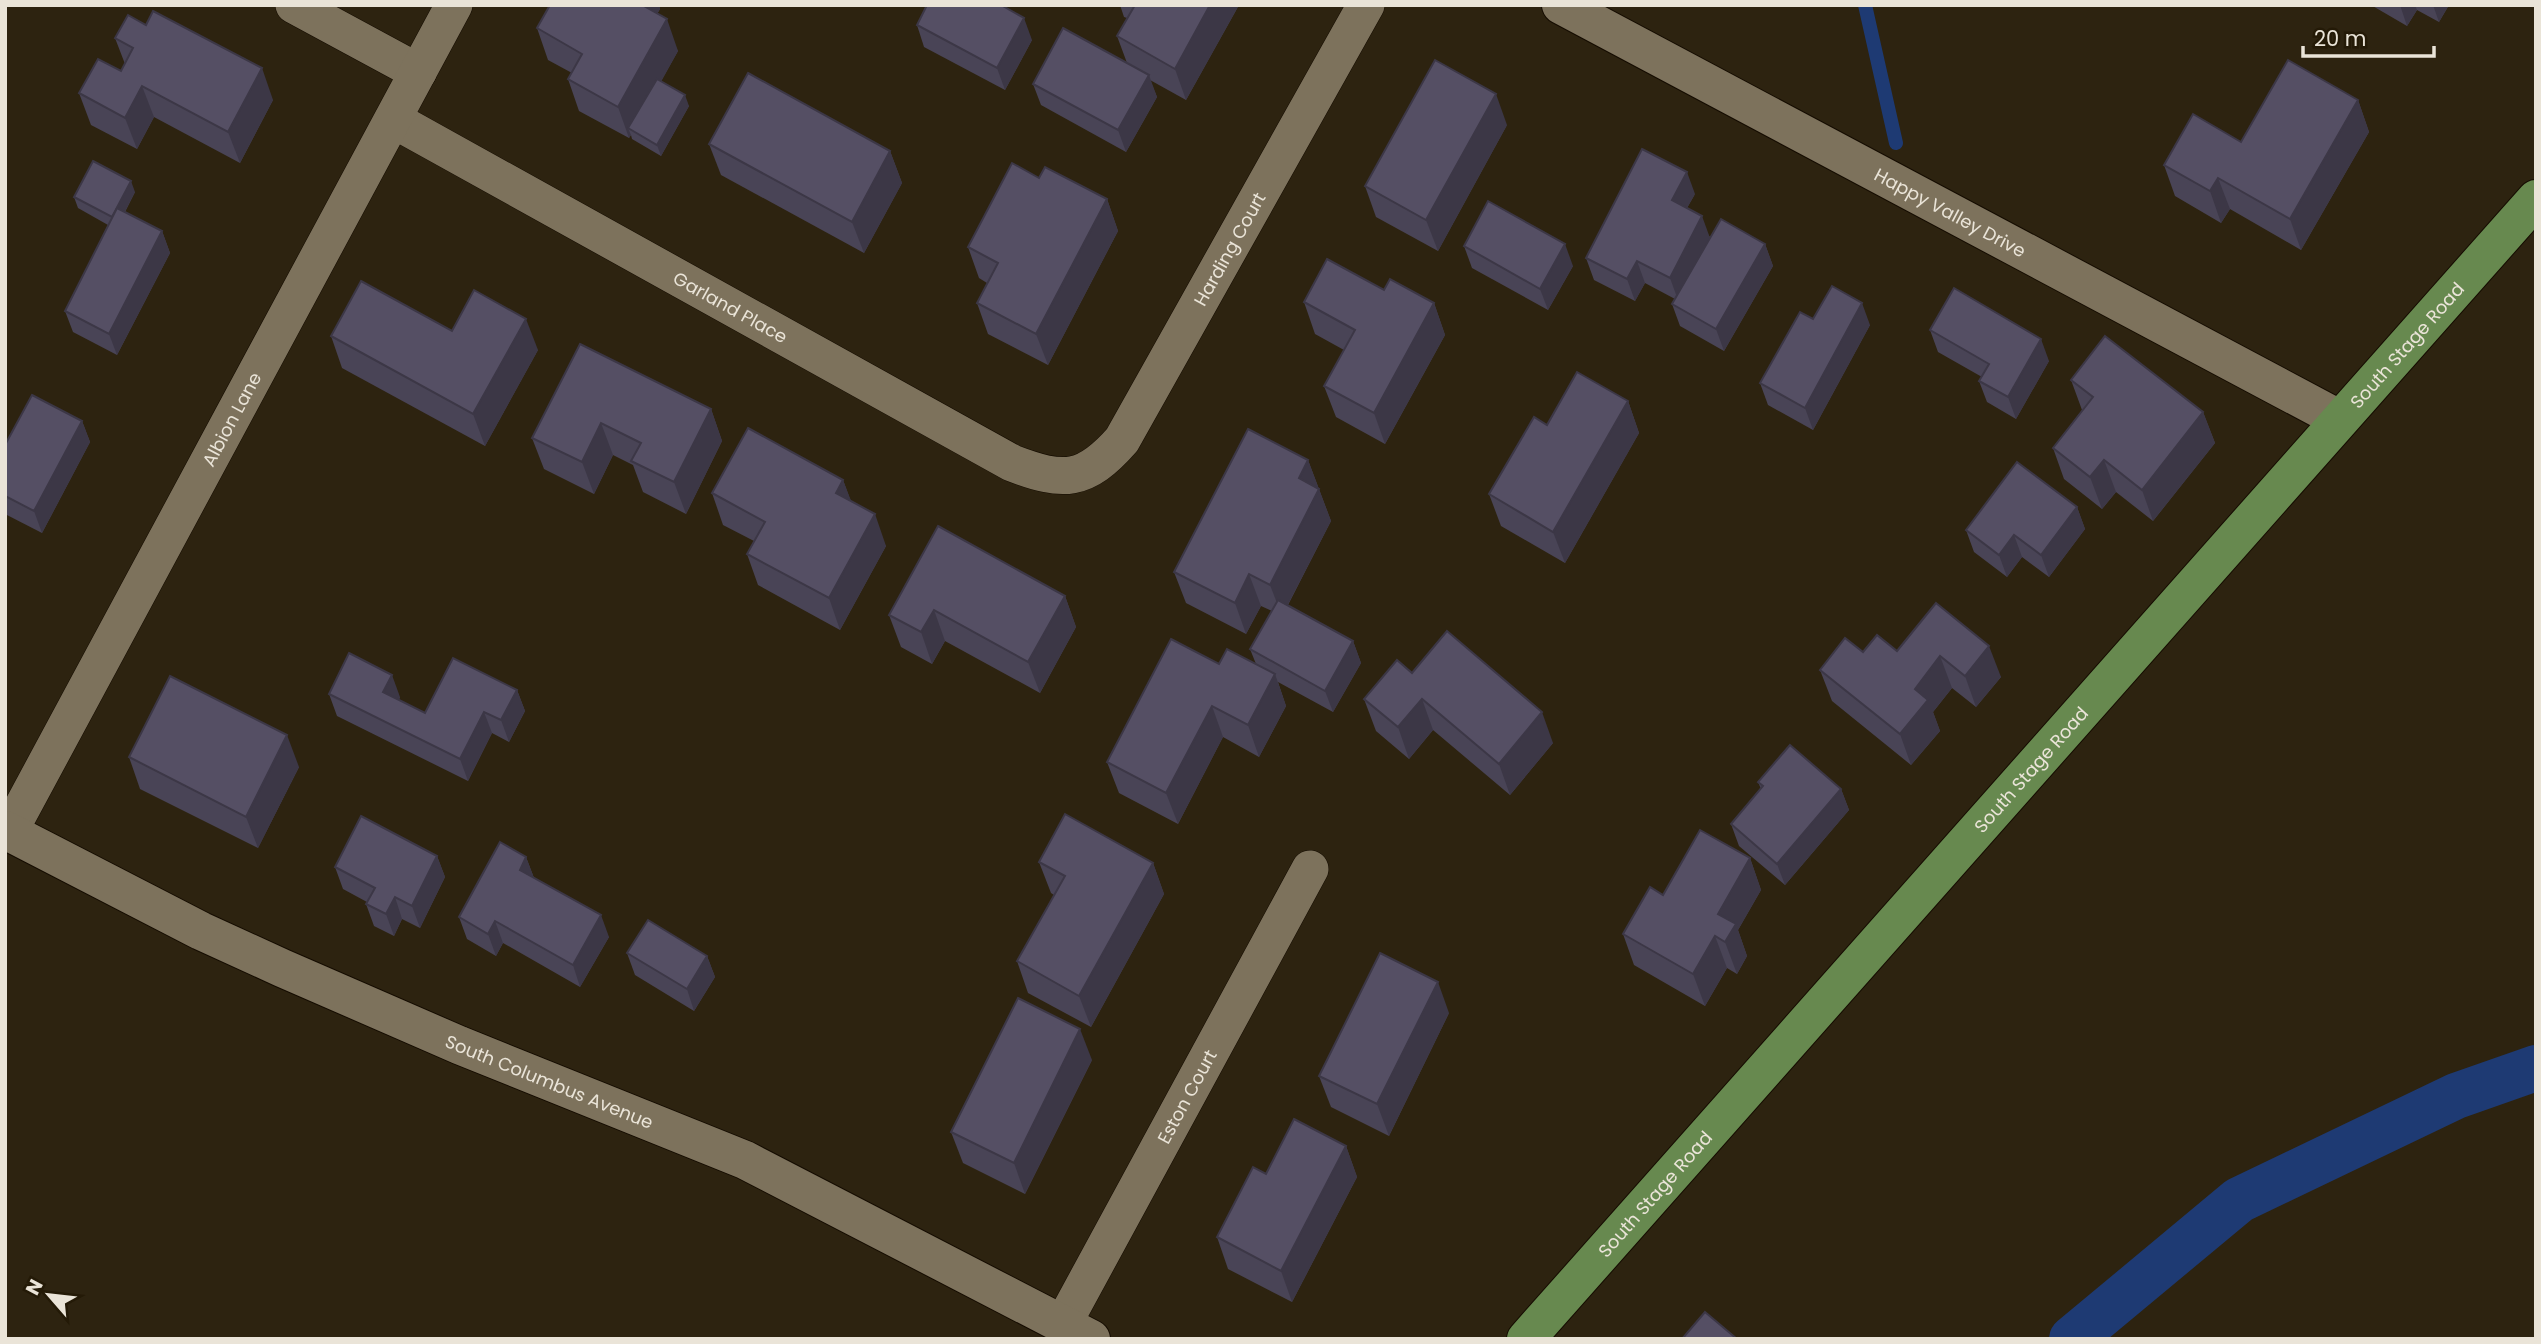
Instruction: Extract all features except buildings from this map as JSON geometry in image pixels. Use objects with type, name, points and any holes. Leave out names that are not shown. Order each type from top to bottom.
[{"type":"main road","name":"Happy Valley Drive","points":[[1561,5],[2339,419]]},
{"type":"main road","name":"South Stage Road","points":[[1526,1339],[2536,199]]},
{"type":"main road","name":"South Columbus Avenue","points":[[7,831],[201,931],[259,957],[459,1045],[744,1160],[1077,1332]]},
{"type":"street","points":[[294,5],[418,72]]},
{"type":"street","name":"Albion Lane","points":[[7,831],[454,5]]},
{"type":"street","name":"Harding Court","points":[[1075,475],[1100,464],[1122,440],[1366,5]]},
{"type":"street","name":"Garland Place","points":[[394,120],[1012,463],[1043,475],[1075,475]]},
{"type":"street","name":"Eston Court","points":[[1077,1332],[1310,869]]},
{"type":"waterway","points":[[1865,5],[1896,143]]},
{"type":"waterway","points":[[2072,1339],[2239,1200],[2456,1096],[2536,1068]]}]
